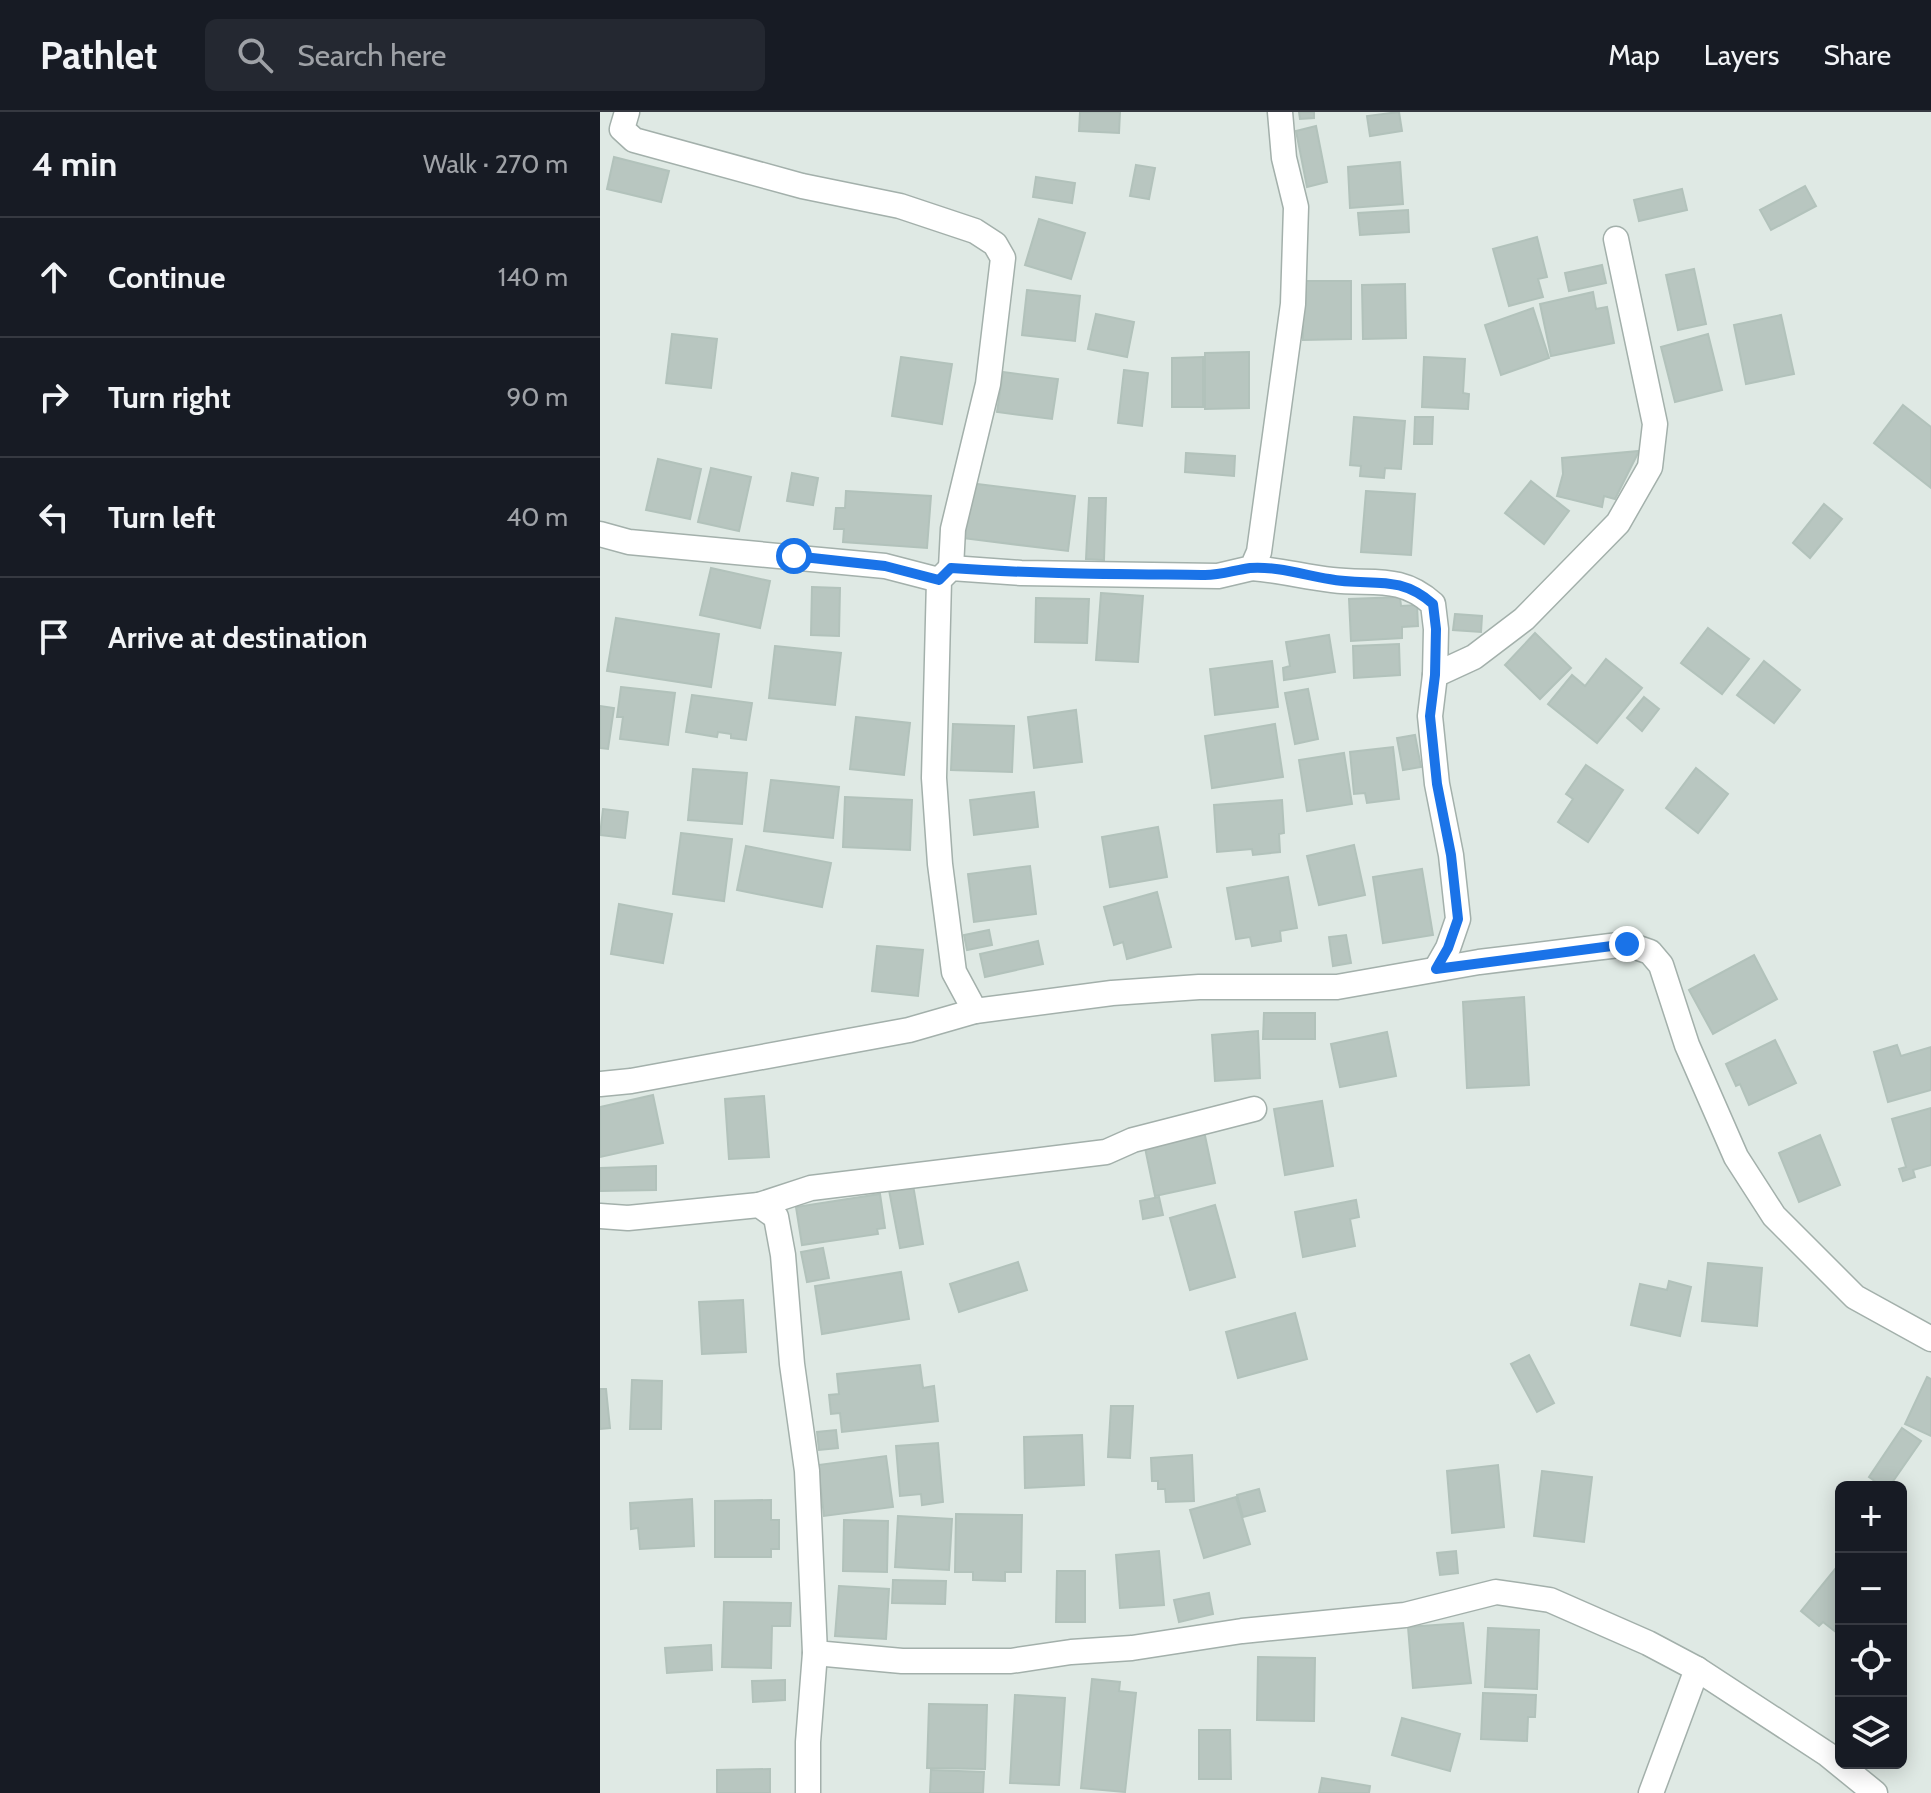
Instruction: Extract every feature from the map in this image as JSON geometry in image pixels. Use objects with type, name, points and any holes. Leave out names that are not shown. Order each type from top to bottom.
[{"type":"street","points":[[627,112],[622,129],[634,140],[802,186],[900,206],[975,231],[995,244],[1003,258],[988,384],[945,574],[934,778],[940,864],[954,972],[975,1011]]},
{"type":"street","points":[[1252,568],[1259,552],[1293,304],[1296,207],[1284,158],[1280,112]]},
{"type":"street","points":[[1435,675],[1474,657],[1524,619],[1618,523],[1650,467],[1655,424],[1616,239]]},
{"type":"street","points":[[600,534],[629,542],[945,574],[1218,576],[1252,568],[1334,580],[1382,581],[1418,591],[1433,604],[1435,675],[1430,716],[1458,919],[1448,948],[1436,969]]},
{"type":"street","points":[[600,1084],[646,1079],[909,1030],[975,1011],[1112,993],[1199,987],[1337,987],[1436,969],[1627,944],[1650,952],[1661,965],[1687,1045],[1736,1157],[1774,1216],[1855,1297],[1931,1339]]},
{"type":"street","points":[[600,1216],[628,1218],[759,1205],[811,1188],[1106,1152],[1133,1140],[1254,1109]]},
{"type":"street","points":[[759,1205],[776,1217],[783,1255],[792,1364],[807,1471],[815,1653],[808,1742],[808,1793]]},
{"type":"street","points":[[815,1653],[902,1661],[1011,1661],[1071,1652],[1132,1648],[1242,1631],[1405,1615],[1496,1592],[1550,1600],[1648,1643],[1697,1669],[1827,1754],[1875,1793]]},
{"type":"street","points":[[1651,1793],[1697,1669]]},
{"type":"building","points":[[1080,112],[1120,112],[1119,133],[1079,131]]},
{"type":"building","points":[[1299,112],[1314,112],[1314,118],[1300,119]]},
{"type":"building","points":[[1399,112],[1402,131],[1370,136],[1367,116]]},
{"type":"building","points":[[1316,126],[1327,182],[1307,187],[1296,131]]},
{"type":"building","points":[[614,157],[669,171],[661,202],[607,189]]},
{"type":"building","points":[[1400,162],[1403,204],[1350,208],[1348,167]]},
{"type":"building","points":[[1136,165],[1155,168],[1149,199],[1130,196]]},
{"type":"building","points":[[1036,177],[1075,183],[1072,203],[1033,197]]},
{"type":"building","points":[[1805,186],[1816,206],[1771,230],[1760,210]]},
{"type":"building","points":[[1682,189],[1687,210],[1639,221],[1634,200]]},
{"type":"building","points":[[1408,210],[1409,232],[1360,235],[1358,213]]},
{"type":"building","points":[[1039,219],[1085,233],[1071,279],[1025,265]]},
{"type":"building","points":[[1537,237],[1547,277],[1538,279],[1543,297],[1509,306],[1493,249]]},
{"type":"building","points":[[1602,265],[1606,283],[1569,291],[1565,273]]},
{"type":"building","points":[[1694,269],[1706,324],[1678,330],[1666,275]]},
{"type":"building","points":[[1303,281],[1351,281],[1351,339],[1303,340]]},
{"type":"building","points":[[1405,284],[1406,338],[1363,339],[1362,285]]},
{"type":"building","points":[[1027,290],[1080,296],[1075,341],[1022,335]]},
{"type":"building","points":[[1593,292],[1596,309],[1607,307],[1614,343],[1551,356],[1540,304]]},
{"type":"building","points":[[1533,308],[1549,358],[1501,375],[1485,325]]},
{"type":"building","points":[[1096,314],[1134,322],[1127,357],[1088,349]]},
{"type":"building","points":[[1781,315],[1794,374],[1746,384],[1734,325]]},
{"type":"building","points":[[672,334],[717,339],[711,388],[666,383]]},
{"type":"building","points":[[1708,334],[1722,390],[1675,402],[1661,347]]},
{"type":"building","points":[[1249,352],[1249,408],[1205,409],[1205,353]]},
{"type":"building","points":[[901,357],[952,364],[942,424],[892,416]]},
{"type":"building","points":[[1203,357],[1203,407],[1172,407],[1172,358]]},
{"type":"building","points":[[1424,357],[1465,359],[1463,393],[1469,394],[1468,409],[1422,407]]},
{"type":"building","points":[[1124,370],[1148,373],[1142,426],[1118,423]]},
{"type":"building","points":[[1003,372],[1058,379],[1052,419],[997,412]]},
{"type":"building","points":[[1903,405],[1931,427],[1931,488],[1874,443]]},
{"type":"building","points":[[1354,417],[1405,421],[1401,469],[1385,468],[1384,478],[1360,476],[1361,466],[1350,465]]},
{"type":"building","points":[[1415,417],[1433,417],[1432,444],[1414,444]]},
{"type":"building","points":[[1639,451],[1615,499],[1604,496],[1602,507],[1557,496],[1563,474],[1562,458]]},
{"type":"building","points":[[1186,453],[1235,456],[1234,476],[1185,472]]},
{"type":"building","points":[[658,459],[701,469],[690,519],[646,510]]},
{"type":"building","points":[[711,468],[751,477],[739,531],[698,522]]},
{"type":"building","points":[[792,473],[818,478],[813,505],[787,501]]},
{"type":"building","points":[[1531,481],[1569,511],[1544,544],[1505,513]]},
{"type":"building","points":[[969,483],[1075,496],[1068,551],[962,538]]},
{"type":"building","points":[[846,491],[931,496],[927,548],[843,542],[844,529],[834,529],[836,508],[845,508]]},
{"type":"building","points":[[1366,491],[1415,494],[1411,555],[1361,552]]},
{"type":"building","points":[[1089,498],[1106,498],[1104,560],[1086,559]]},
{"type":"building","points":[[1824,504],[1842,519],[1810,558],[1793,543]]},
{"type":"building","points":[[711,568],[770,581],[760,628],[700,615]]},
{"type":"building","points":[[812,587],[840,588],[839,636],[811,635]]},
{"type":"building","points":[[1101,593],[1143,596],[1138,662],[1096,660]]},
{"type":"building","points":[[1400,597],[1401,606],[1417,605],[1418,626],[1402,627],[1402,638],[1351,641],[1349,599]]},
{"type":"building","points":[[1036,598],[1089,599],[1087,643],[1035,642]]},
{"type":"building","points":[[1455,614],[1482,616],[1481,632],[1453,630]]},
{"type":"building","points":[[616,618],[719,634],[711,687],[607,671]]},
{"type":"building","points":[[1708,628],[1749,659],[1722,694],[1681,663]]},
{"type":"building","points":[[1535,633],[1571,668],[1540,699],[1505,665]]},
{"type":"building","points":[[1329,635],[1335,672],[1284,680],[1283,668],[1290,666],[1286,642]]},
{"type":"building","points":[[1399,644],[1400,675],[1354,678],[1353,646]]},
{"type":"building","points":[[775,646],[841,653],[835,705],[769,698]]},
{"type":"building","points":[[1606,659],[1642,688],[1597,743],[1548,704],[1572,675],[1585,686]]},
{"type":"building","points":[[1272,661],[1278,707],[1215,715],[1210,669]]},
{"type":"building","points":[[1764,661],[1800,690],[1774,723],[1737,695]]},
{"type":"building","points":[[621,687],[675,693],[668,745],[620,739],[623,717],[617,717]]},
{"type":"building","points":[[1308,689],[1318,739],[1295,744],[1285,693]]},
{"type":"building","points":[[692,695],[752,703],[746,740],[718,732],[717,737],[686,732]]},
{"type":"building","points":[[1644,697],[1659,709],[1642,731],[1627,718]]},
{"type":"building","points":[[600,706],[614,708],[608,749],[600,748]]},
{"type":"building","points":[[1076,710],[1082,762],[1034,768],[1028,717]]},
{"type":"building","points":[[856,717],[910,723],[904,775],[850,769]]},
{"type":"building","points":[[953,724],[1014,726],[1012,772],[951,770]]},
{"type":"building","points":[[1275,724],[1283,777],[1212,788],[1205,736]]},
{"type":"building","points":[[1415,735],[1421,767],[1403,770],[1397,738]]},
{"type":"building","points":[[1393,747],[1399,799],[1367,803],[1365,793],[1354,794],[1350,752]]},
{"type":"building","points":[[1344,753],[1352,804],[1307,811],[1299,760]]},
{"type":"building","points":[[1586,765],[1623,790],[1588,842],[1558,822],[1573,799],[1566,794]]},
{"type":"building","points":[[1696,768],[1728,794],[1698,833],[1666,808]]},
{"type":"building","points":[[693,769],[747,773],[742,824],[688,820]]},
{"type":"building","points":[[771,780],[839,787],[833,838],[764,831]]},
{"type":"building","points":[[1034,792],[1038,827],[974,835],[970,800]]},
{"type":"building","points":[[845,797],[912,800],[910,850],[843,847]]},
{"type":"building","points":[[1282,800],[1284,833],[1279,834],[1280,852],[1253,855],[1252,849],[1217,852],[1214,805]]},
{"type":"building","points":[[603,809],[628,812],[625,838],[600,835]]},
{"type":"building","points":[[1158,827],[1167,877],[1110,887],[1102,837]]},
{"type":"building","points":[[681,833],[732,839],[724,901],[673,894]]},
{"type":"building","points":[[1354,845],[1365,895],[1319,905],[1307,856]]},
{"type":"building","points":[[746,846],[831,863],[822,907],[737,890]]},
{"type":"building","points":[[1030,866],[1036,914],[974,922],[968,874]]},
{"type":"building","points":[[1422,869],[1433,935],[1383,943],[1373,877]]},
{"type":"building","points":[[1288,877],[1297,928],[1280,931],[1281,941],[1252,946],[1250,937],[1236,939],[1227,888]]},
{"type":"building","points":[[1157,892],[1171,947],[1127,959],[1123,942],[1114,945],[1104,907]]},
{"type":"building","points":[[619,904],[672,914],[663,963],[611,954]]},
{"type":"building","points":[[989,930],[992,945],[967,950],[964,935]]},
{"type":"building","points":[[1346,935],[1351,963],[1333,966],[1329,937]]},
{"type":"building","points":[[1038,941],[1043,964],[985,977],[980,954]]},
{"type":"building","points":[[877,946],[923,950],[918,996],[872,991]]},
{"type":"building","points":[[1754,955],[1777,999],[1713,1034],[1689,990]]},
{"type":"building","points":[[1524,997],[1529,1085],[1467,1088],[1463,1002]]},
{"type":"building","points":[[1264,1013],[1315,1013],[1315,1039],[1263,1039]]},
{"type":"building","points":[[1258,1031],[1260,1078],[1215,1081],[1212,1035]]},
{"type":"building","points":[[1387,1032],[1396,1076],[1340,1087],[1331,1044]]},
{"type":"building","points":[[1775,1040],[1796,1083],[1749,1105],[1740,1084],[1736,1086],[1726,1064]]},
{"type":"building","points":[[1897,1045],[1901,1056],[1931,1047],[1931,1090],[1888,1102],[1874,1052]]},
{"type":"building","points":[[653,1095],[663,1143],[600,1157],[600,1107]]},
{"type":"building","points":[[764,1096],[769,1157],[729,1159],[725,1099]]},
{"type":"building","points":[[1322,1101],[1333,1166],[1285,1175],[1274,1109]]},
{"type":"building","points":[[1931,1108],[1931,1165],[1913,1170],[1915,1177],[1903,1181],[1899,1169],[1906,1167],[1892,1119]]},
{"type":"building","points":[[1204,1131],[1215,1183],[1155,1196],[1144,1143]]},
{"type":"building","points":[[1820,1135],[1840,1185],[1799,1202],[1779,1153]]},
{"type":"building","points":[[656,1166],[656,1190],[600,1191],[600,1168]]},
{"type":"building","points":[[913,1185],[923,1244],[900,1248],[889,1190]]},
{"type":"building","points":[[880,1194],[885,1228],[877,1229],[878,1234],[802,1245],[796,1207]]},
{"type":"building","points":[[1159,1197],[1163,1215],[1143,1219],[1140,1201]]},
{"type":"building","points":[[1356,1200],[1359,1217],[1350,1219],[1355,1246],[1303,1257],[1295,1212]]},
{"type":"building","points":[[1215,1205],[1235,1277],[1190,1290],[1170,1218]]},
{"type":"building","points":[[823,1248],[829,1278],[807,1282],[801,1252]]},
{"type":"building","points":[[1018,1262],[1027,1290],[959,1312],[950,1284]]},
{"type":"building","points":[[1708,1263],[1762,1268],[1757,1326],[1702,1321]]},
{"type":"building","points":[[901,1272],[909,1319],[822,1334],[815,1286]]},
{"type":"building","points":[[1669,1281],[1691,1287],[1680,1336],[1631,1325],[1640,1284],[1667,1290]]},
{"type":"building","points":[[743,1300],[746,1352],[702,1354],[699,1302]]},
{"type":"building","points":[[1295,1313],[1307,1359],[1238,1378],[1226,1332]]},
{"type":"building","points":[[1529,1355],[1554,1403],[1537,1412],[1511,1364]]},
{"type":"building","points":[[920,1365],[923,1388],[934,1386],[938,1421],[842,1432],[840,1413],[831,1414],[829,1395],[839,1394],[837,1374]]},
{"type":"building","points":[[1927,1377],[1931,1379],[1931,1436],[1905,1424]]},
{"type":"building","points":[[632,1380],[662,1381],[661,1429],[630,1429]]},
{"type":"building","points":[[600,1389],[606,1389],[610,1428],[600,1429]]},
{"type":"building","points":[[1111,1406],[1133,1406],[1130,1458],[1108,1457]]},
{"type":"building","points":[[1902,1428],[1921,1441],[1893,1481],[1875,1481],[1869,1477]]},
{"type":"building","points":[[836,1430],[838,1448],[819,1450],[817,1432]]},
{"type":"building","points":[[1082,1435],[1084,1485],[1025,1488],[1024,1437]]},
{"type":"building","points":[[938,1443],[943,1502],[922,1505],[921,1494],[900,1496],[896,1446]]},
{"type":"building","points":[[1192,1455],[1194,1501],[1166,1502],[1165,1489],[1158,1489],[1158,1481],[1152,1481],[1151,1458]]},
{"type":"building","points":[[886,1456],[893,1507],[824,1516],[818,1465]]},
{"type":"building","points":[[1498,1465],[1504,1527],[1452,1533],[1447,1471]]},
{"type":"building","points":[[1542,1471],[1592,1477],[1584,1542],[1534,1536]]},
{"type":"building","points":[[1259,1489],[1265,1511],[1243,1517],[1237,1495]]},
{"type":"building","points":[[1236,1497],[1250,1544],[1204,1558],[1190,1510]]},
{"type":"building","points":[[692,1499],[694,1546],[640,1549],[638,1528],[631,1529],[630,1503]]},
{"type":"building","points":[[771,1500],[771,1520],[779,1520],[779,1549],[771,1549],[771,1557],[715,1557],[715,1501]]},
{"type":"building","points":[[956,1514],[1022,1515],[1021,1572],[1005,1572],[1005,1581],[973,1580],[973,1572],[955,1572]]},
{"type":"building","points":[[898,1516],[952,1519],[949,1570],[895,1567]]},
{"type":"building","points":[[844,1520],[888,1521],[887,1572],[843,1571]]},
{"type":"building","points":[[1159,1551],[1164,1605],[1120,1608],[1116,1555]]},
{"type":"building","points":[[1456,1551],[1458,1573],[1440,1575],[1437,1553]]},
{"type":"building","points":[[1835,1569],[1835,1631],[1823,1622],[1819,1626],[1801,1611]]},
{"type":"building","points":[[1057,1571],[1085,1571],[1085,1622],[1056,1622]]},
{"type":"building","points":[[893,1580],[946,1581],[945,1604],[892,1603]]},
{"type":"building","points":[[839,1586],[889,1589],[886,1639],[835,1636]]},
{"type":"building","points":[[1209,1593],[1213,1614],[1179,1622],[1174,1600]]},
{"type":"building","points":[[724,1602],[791,1603],[790,1626],[772,1626],[771,1668],[722,1667]]},
{"type":"building","points":[[1463,1623],[1471,1683],[1413,1688],[1408,1627]]},
{"type":"building","points":[[1488,1628],[1539,1630],[1537,1689],[1485,1687]]},
{"type":"building","points":[[711,1645],[712,1670],[667,1673],[665,1648]]},
{"type":"building","points":[[1258,1657],[1315,1658],[1314,1721],[1257,1720]]},
{"type":"building","points":[[1092,1679],[1120,1682],[1119,1691],[1136,1693],[1125,1792],[1081,1788]]},
{"type":"building","points":[[785,1680],[785,1700],[753,1702],[752,1681]]},
{"type":"building","points":[[1483,1693],[1536,1695],[1535,1717],[1528,1717],[1527,1741],[1481,1739]]},
{"type":"building","points":[[1015,1695],[1065,1698],[1059,1785],[1010,1783]]},
{"type":"building","points":[[929,1704],[987,1705],[985,1769],[927,1768]]},
{"type":"building","points":[[1402,1718],[1460,1734],[1450,1771],[1392,1755]]},
{"type":"building","points":[[1199,1730],[1230,1730],[1231,1779],[1199,1779]]},
{"type":"building","points":[[770,1769],[770,1793],[717,1793],[717,1770]]},
{"type":"building","points":[[931,1770],[984,1772],[983,1793],[930,1793]]},
{"type":"building","points":[[1322,1778],[1370,1786],[1369,1793],[1319,1793]]},
{"type":"route","points":[[794,556],[885,566],[939,580],[951,568],[1021,573],[1218,576],[1252,568],[1334,580],[1382,581],[1418,591],[1433,604],[1435,675],[1430,716],[1458,919],[1448,948],[1436,969],[1627,944]]}]
